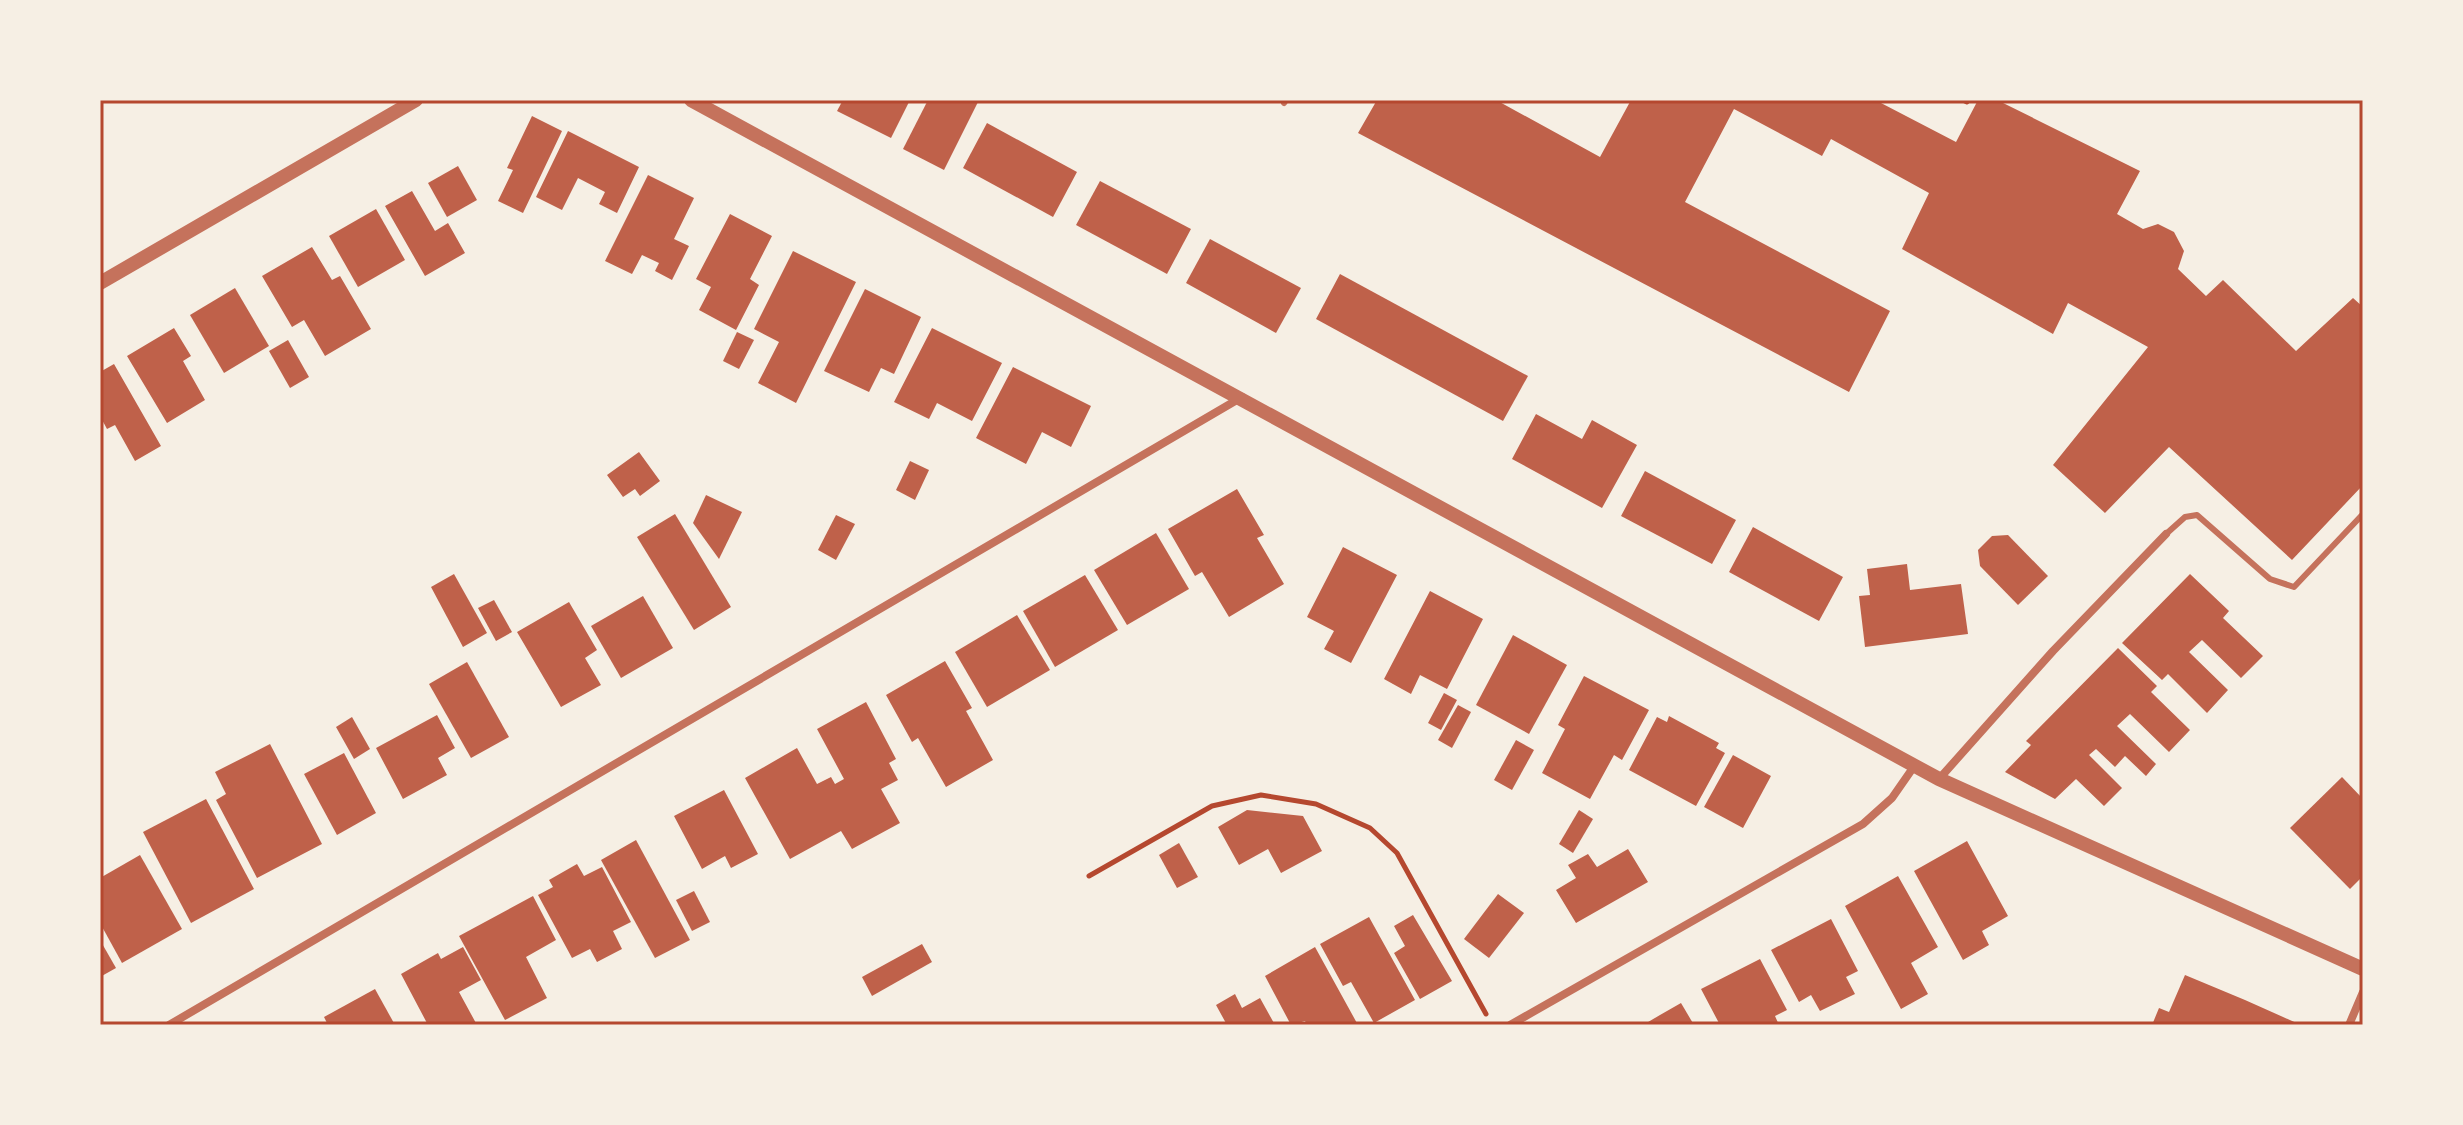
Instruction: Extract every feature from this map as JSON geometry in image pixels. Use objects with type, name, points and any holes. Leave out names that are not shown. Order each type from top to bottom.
[{"type":"street","points":[[100,283],[416,100]]},
{"type":"street","points":[[691,100],[1242,397],[1939,779],[2363,969]]},
{"type":"street","points":[[169,1025],[1242,397]]},
{"type":"street","points":[[1939,779],[2053,651],[2166,534]]},
{"type":"street","points":[[1510,1025],[1863,824],[1892,798],[1915,765]]},
{"type":"street","points":[[2349,1025],[2363,992]]},
{"type":"lane","points":[[2166,534],[2185,517],[2197,515],[2270,579],[2294,587],[2363,514]]},
{"type":"path","points":[[1089,876],[1212,806],[1261,795],[1316,804],[1370,828],[1397,853],[1492,1025]]},
{"type":"building","points":[[843,100],[910,100],[891,138],[837,111]]},
{"type":"building","points":[[928,100],[979,100],[944,170],[903,149]]},
{"type":"building","points":[[1377,100],[1496,100],[1600,157],[1631,100],[1882,100],[1881,103],[1956,142],[1978,100],[1997,100],[2140,171],[2117,214],[2143,229],[2158,224],[2174,232],[2184,251],[2178,269],[2206,296],[2223,280],[2296,351],[2353,298],[2363,307],[2363,485],[2292,560],[2169,447],[2105,513],[2053,465],[2148,347],[2068,303],[2053,334],[1902,249],[1929,193],[1831,139],[1822,156],[1734,109],[1685,202],[1890,311],[1849,392],[1358,133]]},
{"type":"building","points":[[532,116],[562,131],[523,213],[498,201],[513,170],[507,168]]},
{"type":"building","points":[[987,123],[1077,172],[1053,217],[963,168]]},
{"type":"building","points":[[568,131],[639,167],[617,213],[599,204],[605,192],[578,178],[562,210],[536,197]]},
{"type":"building","points":[[458,166],[477,200],[447,217],[428,183]]},
{"type":"building","points":[[648,175],[694,198],[674,239],[689,246],[672,280],[655,271],[659,263],[642,255],[632,274],[605,261]]},
{"type":"building","points":[[1100,181],[1191,229],[1167,274],[1076,225]]},
{"type":"building","points":[[412,191],[435,231],[448,223],[465,253],[425,276],[385,206]]},
{"type":"building","points":[[376,209],[405,260],[358,287],[329,236]]},
{"type":"building","points":[[730,214],[772,236],[750,279],[759,285],[736,330],[699,310],[711,287],[696,279]]},
{"type":"building","points":[[1210,239],[1301,288],[1276,333],[1186,283]]},
{"type":"building","points":[[312,247],[332,280],[340,276],[371,329],[325,356],[304,320],[292,327],[262,276]]},
{"type":"building","points":[[793,251],[856,282],[796,403],[758,383],[779,342],[754,329]]},
{"type":"building","points":[[1340,274],[1528,376],[1503,421],[1316,319]]},
{"type":"building","points":[[235,288],[269,346],[224,373],[190,315]]},
{"type":"building","points":[[865,289],[921,317],[894,374],[881,368],[869,392],[824,371]]},
{"type":"building","points":[[174,328],[191,356],[183,361],[205,400],[167,423],[127,356]]},
{"type":"building","points":[[932,328],[1002,363],[972,421],[937,403],[929,419],[894,402]]},
{"type":"building","points":[[737,332],[754,340],[739,369],[723,361]]},
{"type":"building","points":[[288,340],[309,377],[290,388],[269,351]]},
{"type":"building","points":[[114,364],[161,446],[135,461],[115,425],[107,429],[100,416],[100,372]]},
{"type":"building","points":[[1013,367],[1091,406],[1071,447],[1042,432],[1026,464],[976,438]]},
{"type":"building","points":[[1536,414],[1582,439],[1592,420],[1637,445],[1602,508],[1512,459]]},
{"type":"building","points":[[639,452],[660,481],[640,496],[635,489],[623,497],[607,475]]},
{"type":"building","points":[[910,461],[929,470],[915,500],[896,490]]},
{"type":"building","points":[[1645,471],[1736,520],[1712,564],[1621,516]]},
{"type":"building","points":[[1237,489],[1264,535],[1257,538],[1284,584],[1229,617],[1202,572],[1195,576],[1168,529]]},
{"type":"building","points":[[706,495],[742,512],[719,559],[693,523]]},
{"type":"building","points":[[675,514],[731,607],[694,630],[637,537]]},
{"type":"building","points":[[836,515],[855,524],[836,560],[818,550]]},
{"type":"building","points":[[1753,527],[1843,577],[1819,621],[1729,572]]},
{"type":"building","points":[[1156,533],[1189,589],[1127,625],[1094,570]]},
{"type":"building","points":[[2008,535],[2048,576],[2018,605],[1980,566],[1978,550],[1992,536]]},
{"type":"building","points":[[1343,547],[1397,575],[1351,663],[1324,649],[1334,631],[1307,617]]},
{"type":"building","points":[[1907,564],[1910,590],[1961,584],[1968,634],[1865,647],[1859,596],[1870,595],[1867,569]]},
{"type":"building","points":[[454,574],[487,633],[463,647],[431,587]]},
{"type":"building","points":[[2190,574],[2229,611],[2223,618],[2263,656],[2241,678],[2202,640],[2189,652],[2228,690],[2207,713],[2168,674],[2162,680],[2122,643]]},
{"type":"building","points":[[1085,575],[1118,630],[1055,667],[1023,611]]},
{"type":"building","points":[[1430,591],[1483,619],[1447,689],[1420,675],[1411,694],[1384,679]]},
{"type":"building","points":[[643,596],[673,648],[621,678],[591,626]]},
{"type":"building","points":[[494,600],[512,632],[496,641],[478,608]]},
{"type":"building","points":[[569,602],[597,650],[585,658],[601,685],[561,707],[517,632]]},
{"type":"building","points":[[1017,615],[1050,670],[987,707],[955,652]]},
{"type":"building","points":[[1513,635],[1567,665],[1529,734],[1476,705]]},
{"type":"building","points":[[2118,648],[2157,686],[2151,692],[2190,730],[2169,752],[2130,714],[2117,726],[2156,764],[2146,776],[2125,756],[2115,767],[2096,749],[2089,755],[2122,788],[2104,806],[2076,779],[2055,799],[2005,772],[2031,745],[2026,741]]},
{"type":"building","points":[[945,661],[972,708],[966,711],[993,760],[946,787],[918,738],[912,742],[886,695]]},
{"type":"building","points":[[467,662],[509,737],[471,758],[429,684]]},
{"type":"building","points":[[1584,676],[1649,710],[1622,760],[1614,755],[1590,799],[1542,773],[1565,729],[1558,725]]},
{"type":"building","points":[[1444,693],[1457,700],[1441,730],[1428,723]]},
{"type":"building","points":[[866,702],[896,759],[889,763],[898,780],[881,789],[900,823],[852,849],[841,831],[790,859],[745,778],[797,748],[817,784],[831,777],[835,784],[844,779],[817,729]]},
{"type":"building","points":[[1458,705],[1471,712],[1452,748],[1438,740]]},
{"type":"building","points":[[437,715],[455,748],[438,758],[447,775],[403,799],[376,748]]},
{"type":"building","points":[[1669,716],[1719,743],[1716,748],[1725,753],[1696,806],[1629,770],[1657,717],[1667,722]]},
{"type":"building","points":[[352,717],[370,749],[354,759],[336,727]]},
{"type":"building","points":[[1516,740],[1534,750],[1512,790],[1494,780]]},
{"type":"building","points":[[270,744],[322,844],[257,878],[216,800],[226,794],[215,772]]},
{"type":"building","points":[[344,753],[376,813],[337,835],[304,774]]},
{"type":"building","points":[[1733,755],[1771,776],[1743,828],[1704,807]]},
{"type":"building","points":[[2342,777],[2363,799],[2363,876],[2350,889],[2290,828]]},
{"type":"building","points":[[724,790],[758,854],[731,868],[725,856],[702,869],[674,816]]},
{"type":"building","points":[[206,799],[254,889],[191,923],[143,832]]},
{"type":"building","points":[[1247,810],[1303,816],[1322,851],[1281,873],[1268,849],[1239,865],[1218,827]]},
{"type":"building","points":[[1579,810],[1593,819],[1573,853],[1559,844]]},
{"type":"building","points":[[636,840],[690,940],[655,958],[601,860]]},
{"type":"building","points":[[1967,841],[2008,916],[1982,931],[1989,945],[1963,960],[1914,871]]},
{"type":"building","points":[[1179,843],[1198,877],[1177,888],[1159,855]]},
{"type":"building","points":[[1628,849],[1648,882],[1576,923],[1556,890],[1576,878],[1568,865],[1588,854],[1597,867]]},
{"type":"building","points":[[140,855],[182,929],[122,963],[100,923],[100,878]]},
{"type":"building","points":[[577,864],[584,876],[602,867],[631,922],[613,931],[622,949],[597,962],[590,949],[572,958],[538,895],[553,887],[549,880]]},
{"type":"building","points":[[1898,876],[1938,947],[1911,963],[1928,994],[1901,1009],[1845,906]]},
{"type":"building","points":[[694,891],[710,922],[692,931],[676,900]]},
{"type":"building","points":[[1498,894],[1524,913],[1489,958],[1464,939]]},
{"type":"building","points":[[533,896],[556,940],[526,957],[547,998],[505,1020],[459,936]]},
{"type":"building","points":[[1413,915],[1452,981],[1420,999],[1394,953],[1405,946],[1394,926]]},
{"type":"building","points":[[1369,917],[1415,1000],[1374,1023],[1351,982],[1343,986],[1320,944]]},
{"type":"building","points":[[1831,919],[1858,971],[1846,977],[1855,994],[1820,1011],[1811,995],[1799,1002],[1771,950]]},
{"type":"building","points":[[100,940],[116,968],[100,977]]},
{"type":"building","points":[[922,944],[932,962],[872,996],[862,977]]},
{"type":"building","points":[[463,947],[481,980],[459,992],[477,1025],[428,1025],[401,974],[438,953],[441,959]]},
{"type":"building","points":[[1315,947],[1358,1025],[1307,1025],[1305,1021],[1291,1025],[1265,976]]},
{"type":"building","points":[[1760,959],[1787,1010],[1775,1016],[1779,1025],[1720,1025],[1701,989]]},
{"type":"building","points":[[2185,975],[2301,1025],[2152,1025],[2159,1008],[2169,1012]]},
{"type":"building","points":[[375,989],[395,1025],[328,1025],[324,1017]]},
{"type":"building","points":[[1235,994],[1242,1008],[1260,998],[1275,1025],[1227,1025],[1216,1005]]},
{"type":"building","points":[[1681,1003],[1694,1025],[1643,1025],[1660,1015]]}]
